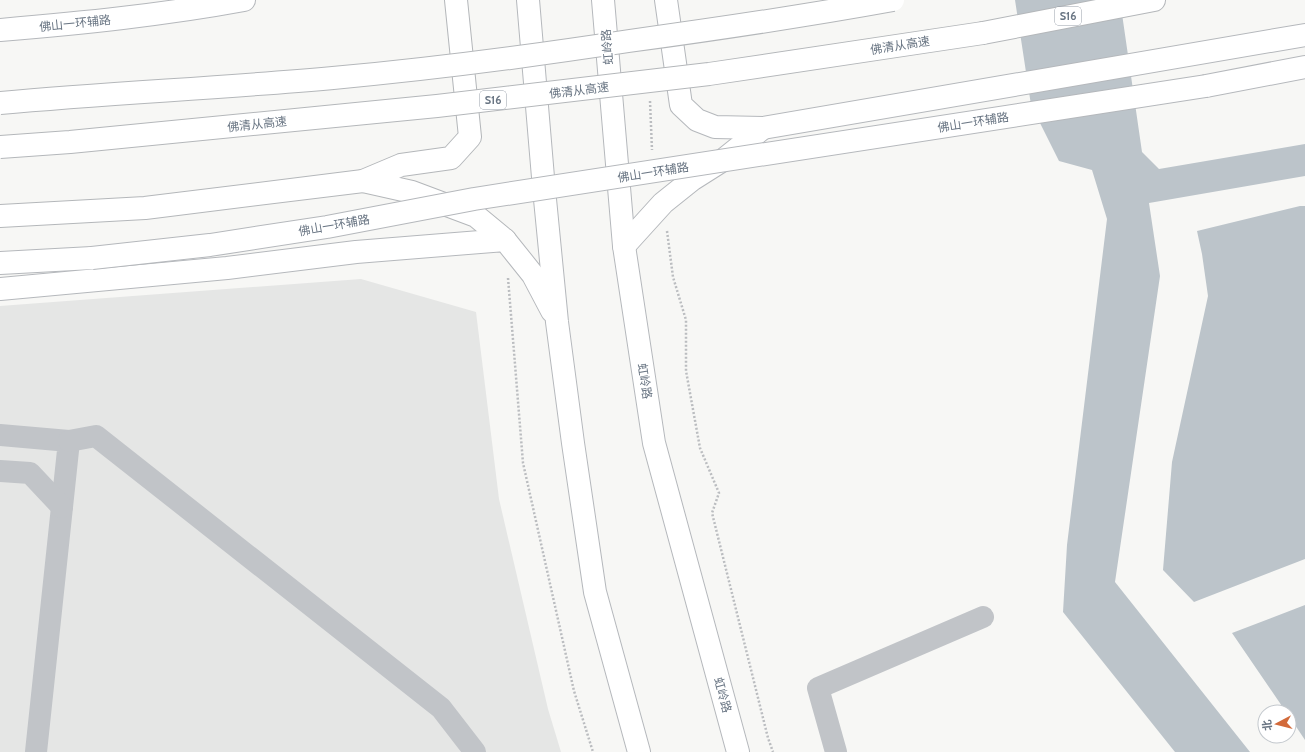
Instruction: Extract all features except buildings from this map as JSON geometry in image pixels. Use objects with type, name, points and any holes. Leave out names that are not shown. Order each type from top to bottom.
[{"type":"main road","name":"佛山一环辅路","points":[[0,30],[186,11],[244,0]]},
{"type":"main road","points":[[0,216],[145,208],[362,181],[401,165],[451,158],[470,137],[456,0]]},
{"type":"main road","points":[[528,0],[544,189],[573,443],[595,592],[639,752]]},
{"type":"main road","name":"虹岭路","points":[[603,0],[624,246],[654,443],[738,752]]},
{"type":"main road","points":[[666,0],[681,105],[697,120],[715,127],[763,128],[1305,35]]},
{"type":"main road","points":[[0,103],[194,90],[430,68],[754,24],[893,0]]},
{"type":"main road","name":"佛清从高速","points":[[0,147],[70,142],[437,106],[701,75],[983,33],[1154,0]]},
{"type":"main road","name":"佛山一环辅路","points":[[0,263],[92,258],[218,244],[327,227],[474,199],[1206,86],[1305,67]]},
{"type":"main road","points":[[624,246],[663,203],[693,179],[723,160],[763,128]]},
{"type":"main road","points":[[362,181],[412,192],[476,216],[504,240],[534,275],[558,322]]},
{"type":"main road","points":[[0,289],[227,268],[356,252],[504,240]]},
{"type":"street","points":[[0,435],[69,441],[96,436],[441,708],[475,752]]},
{"type":"street","points":[[36,752],[69,441]]},
{"type":"street","points":[[0,471],[30,473],[62,507]]},
{"type":"street","points":[[836,752],[818,688],[983,617]]},
{"type":"path","points":[[650,101],[652,155]]},
{"type":"path","points":[[663,203],[673,277],[686,320],[686,372],[700,448],[719,493],[712,513],[768,738],[774,752]]},
{"type":"path","points":[[507,272],[523,463],[574,691],[593,752]]},
{"type":"shaded area","points":[[1015,0],[1120,0],[1142,152],[1159,169],[1305,144],[1305,176],[1149,203],[1160,276],[1115,582],[1250,752],[1175,752],[1063,612],[1067,545],[1107,219],[1092,170],[1059,161],[1031,105]]},
{"type":"shaded area","points":[[1305,206],[1305,559],[1194,602],[1163,570],[1172,462],[1208,296],[1197,231]]},
{"type":"shaded area","points":[[361,279],[476,312],[499,499],[548,709],[561,752],[0,752],[0,306]]},
{"type":"shaded area","points":[[1305,605],[1305,740],[1297,728],[1297,704],[1281,704],[1232,633]]}]
